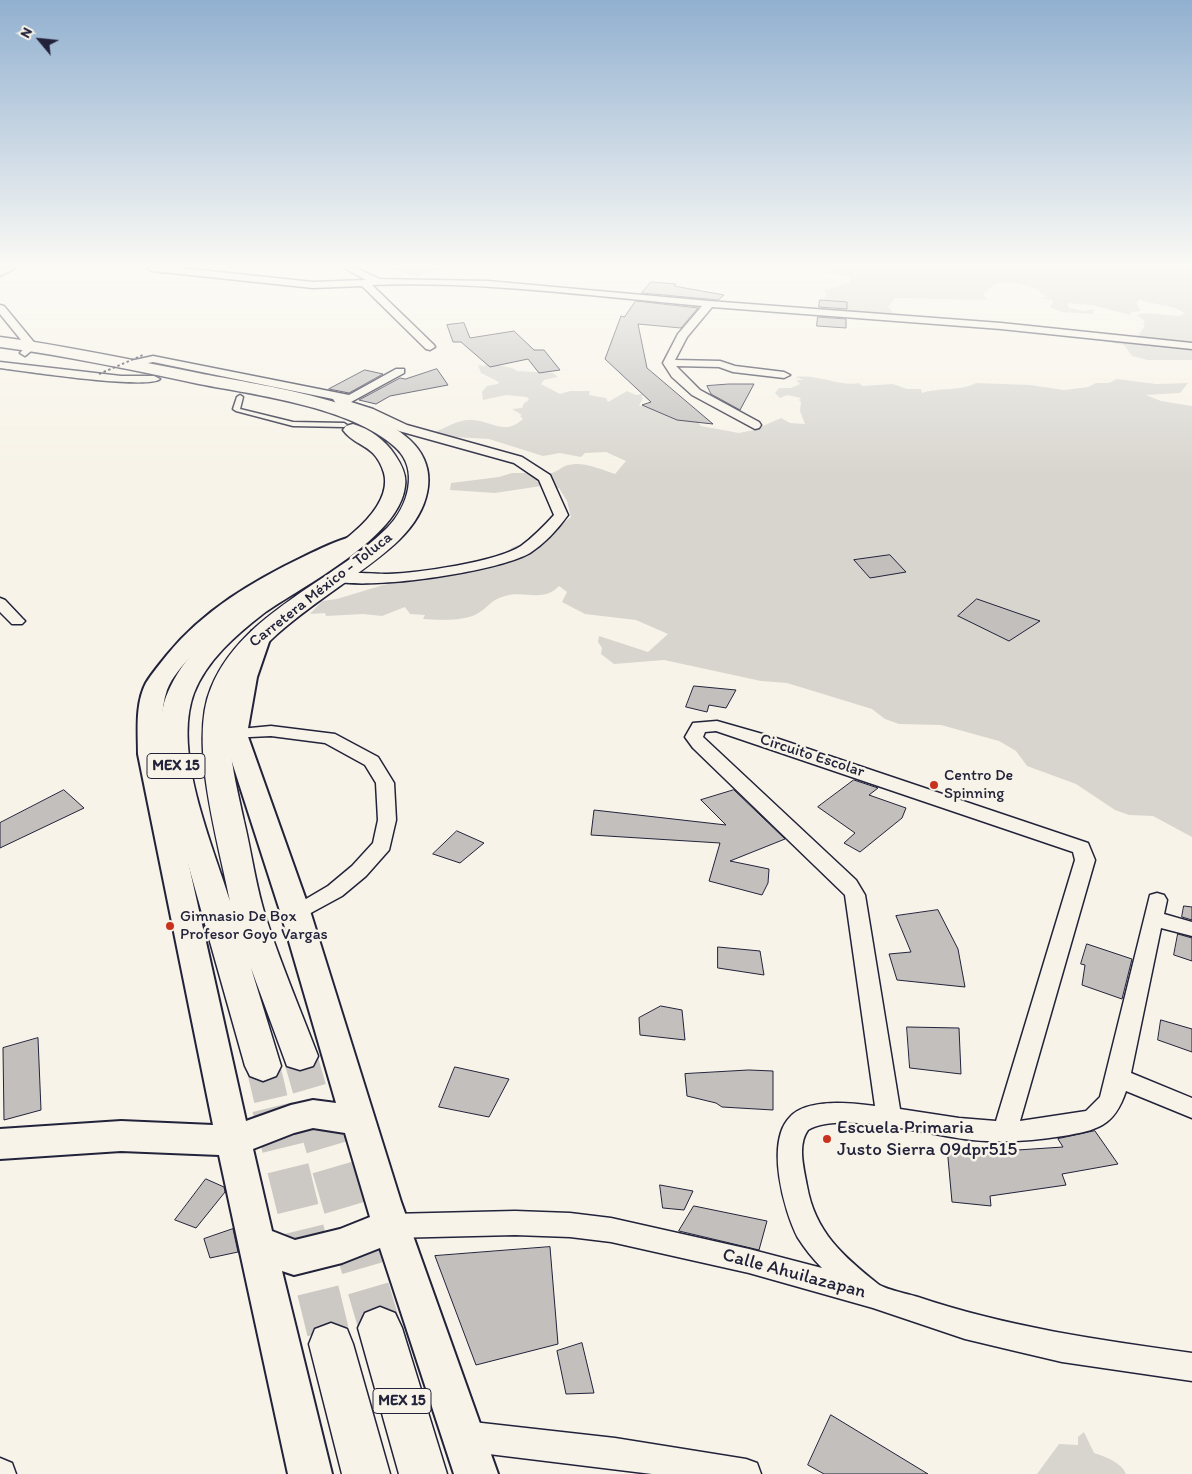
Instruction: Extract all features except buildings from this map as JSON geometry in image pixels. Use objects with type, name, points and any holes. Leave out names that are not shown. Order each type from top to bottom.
[{"type":"main road","name":"Carretera México - Toluca","points":[[0,342],[154,379],[280,405],[344,425],[380,448],[394,474],[396,489],[382,517],[358,540],[264,603],[218,640],[187,680],[174,710],[173,743],[178,782],[263,1066]]},
{"type":"main road","name":"Carretera México - Toluca","points":[[0,350],[28,349],[137,360],[349,414],[384,430],[405,445],[418,469],[419,495],[410,514],[389,539],[260,636],[239,657],[224,685],[216,715],[214,737],[250,919],[300,1056]]},
{"type":"main road","name":"MEX 15","points":[[380,1328],[423,1474]]},
{"type":"main road","name":"MEX 15","points":[[332,1344],[366,1474]]},
{"type":"street","points":[[22,337],[28,349]]},
{"type":"street","points":[[419,337],[430,347]]},
{"type":"street","points":[[668,363],[682,337]]},
{"type":"street","points":[[1104,337],[1192,346]]},
{"type":"street","points":[[137,360],[153,359],[344,398],[400,371]]},
{"type":"street","points":[[668,363],[720,364],[733,369],[784,376]]},
{"type":"street","points":[[668,363],[674,373],[702,397],[755,425]]},
{"type":"street","points":[[0,365],[121,379],[154,379]]},
{"type":"street","points":[[0,374],[14,368]]},
{"type":"street","points":[[339,578],[389,578],[475,567],[524,550],[544,534],[561,515],[545,478],[518,460],[403,428],[369,412],[341,402],[344,398]]},
{"type":"street","points":[[310,1474],[233,1141],[151,754],[149,722],[158,683],[195,635],[227,608],[284,574],[358,540]]},
{"type":"street","points":[[0,603],[17,621]]},
{"type":"street","points":[[260,636],[245,677],[235,734],[296,914],[391,1226],[476,1474]]},
{"type":"street","name":"Circuito Escolar","points":[[889,1116],[856,895],[849,885],[699,744],[694,737],[699,727],[717,726],[767,741],[1081,848],[1085,860],[1005,1132]]},
{"type":"street","points":[[235,734],[272,731],[329,738],[372,761],[385,783],[387,820],[382,845],[359,871],[335,891],[296,914]]},
{"type":"street","points":[[873,1295],[825,1255],[805,1228],[794,1183],[790,1149],[792,1135],[800,1122],[811,1116],[833,1114],[889,1116],[945,1127],[1005,1132],[1054,1127],[1094,1119],[1111,1102],[1118,1078],[1155,909],[1192,930]]},
{"type":"street","points":[[1118,1078],[1192,1108]]},
{"type":"street","points":[[0,1144],[121,1136],[233,1141],[291,1119],[313,1114],[358,1120]]},
{"type":"street","name":"Calle Ahuilazapan","points":[[391,1226],[515,1223],[570,1224],[611,1230],[749,1261],[873,1295],[965,1326],[1011,1337],[1062,1348],[1192,1367]]},
{"type":"street","points":[[256,1242],[294,1258],[342,1246],[391,1226]]},
{"type":"street","points":[[464,1436],[615,1452],[746,1474]]},
{"type":"path","points":[[99,374],[137,360]]},
{"type":"shaded area","points":[[1137,337],[1192,337],[1192,360],[1148,360],[1132,356],[1124,345],[1098,340],[1135,340]]},
{"type":"shaded area","points":[[488,363],[512,368],[517,371],[553,373],[558,377],[544,380],[541,384],[560,394],[570,391],[590,391],[589,395],[606,398],[608,402],[627,391],[636,395],[644,394],[641,397],[643,398],[639,406],[652,405],[691,422],[697,421],[701,426],[739,433],[754,430],[781,418],[790,423],[805,424],[800,411],[801,402],[799,400],[801,398],[787,395],[780,398],[775,393],[779,388],[791,388],[800,384],[796,380],[804,380],[795,377],[813,377],[844,383],[859,383],[862,386],[893,384],[907,389],[921,389],[922,393],[963,388],[976,383],[1030,385],[1064,390],[1088,387],[1096,383],[1109,383],[1117,379],[1156,384],[1188,383],[1180,393],[1146,395],[1161,401],[1192,406],[1192,837],[1153,816],[1129,815],[1115,810],[1076,784],[1027,766],[1016,751],[999,741],[941,725],[899,724],[885,719],[872,709],[787,683],[761,681],[664,660],[614,664],[601,654],[602,648],[598,642],[599,636],[648,652],[668,634],[636,620],[585,614],[562,602],[567,592],[559,586],[547,594],[505,596],[493,601],[474,615],[460,619],[423,619],[425,615],[410,614],[405,607],[382,616],[363,614],[326,616],[325,613],[310,614],[322,601],[337,599],[390,583],[423,581],[495,559],[513,547],[549,534],[571,517],[567,501],[559,488],[541,486],[495,493],[450,490],[451,483],[499,477],[512,473],[542,473],[541,476],[576,464],[583,464],[615,474],[626,461],[606,452],[585,453],[581,457],[560,453],[543,456],[489,439],[454,437],[435,432],[467,420],[504,427],[516,424],[523,419],[520,416],[522,415],[512,409],[522,408],[524,403],[529,400],[527,397],[506,395],[483,400],[482,392],[487,386],[498,384],[499,382],[481,373],[478,365],[484,366]]},
{"type":"shaded area","points":[[1084,1432],[1094,1453],[1117,1463],[1126,1474],[1037,1474],[1059,1444],[1078,1445],[1078,1437]]},
{"type":"tunnel","points":[[300,1056],[315,1108]]},
{"type":"tunnel","points":[[263,1066],[273,1108]]},
{"type":"tunnel","points":[[273,1107],[331,1344]]},
{"type":"tunnel","points":[[315,1107],[380,1328]]},
{"type":"place","name":"Centro De Spinning","points":[[934,785]]},
{"type":"place","name":"Gimnasio De Box Profesor Goyo Vargas","points":[[170,926]]},
{"type":"place","name":"Escuela Primaria Justo Sierra 09dpr515","points":[[827,1139]]}]
